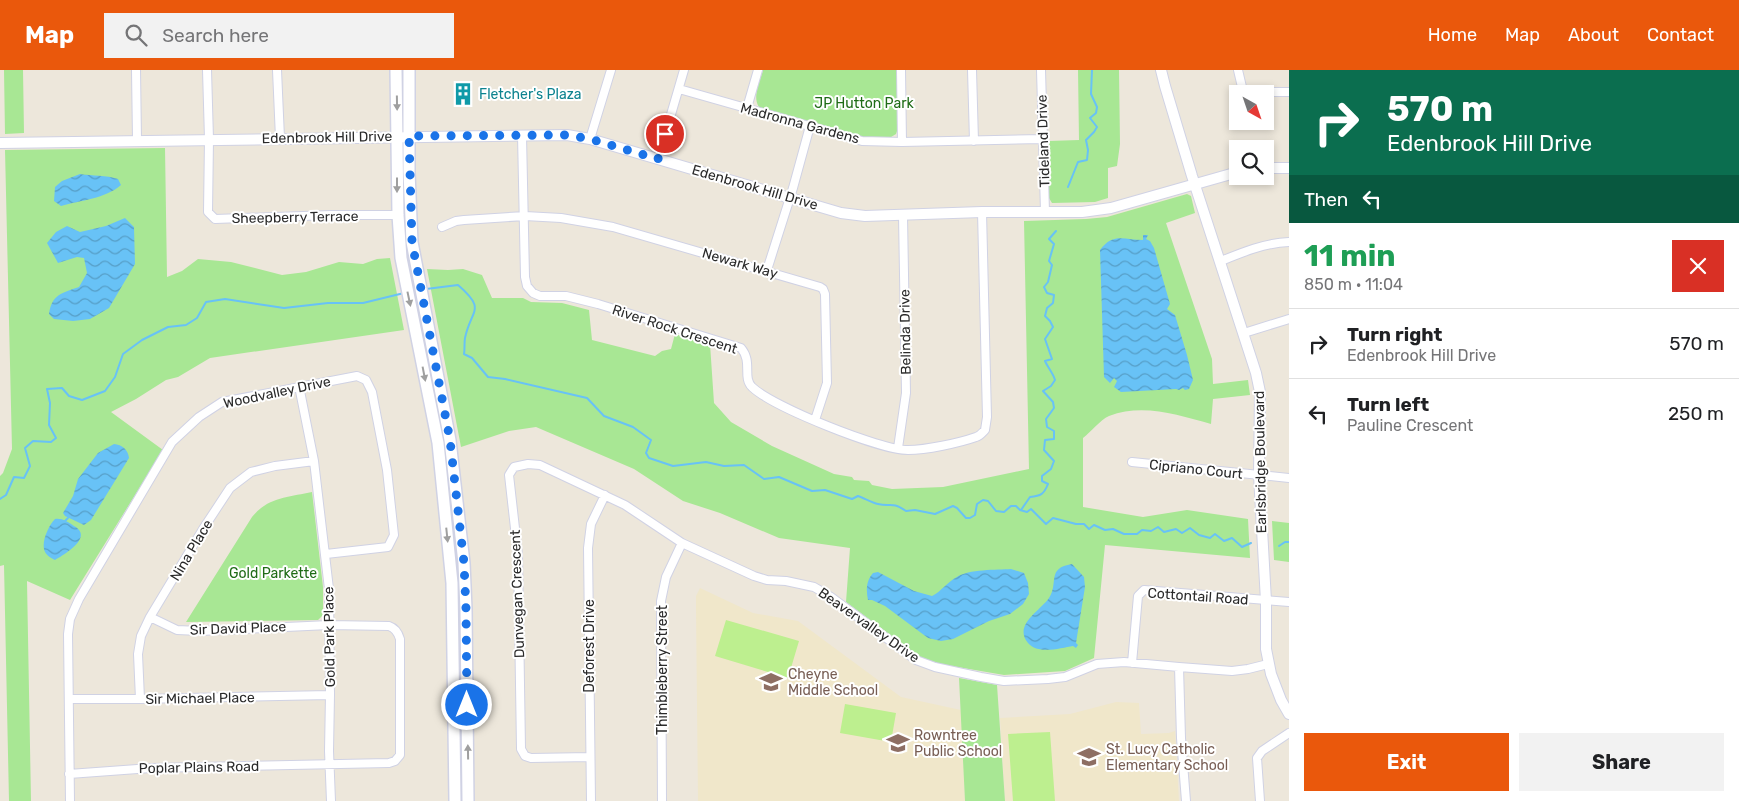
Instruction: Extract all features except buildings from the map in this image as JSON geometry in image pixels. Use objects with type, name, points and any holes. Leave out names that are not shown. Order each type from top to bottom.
[{"type":"main road","points":[[396,70],[412,242],[450,440],[464,563],[468,801]]},
{"type":"main road","points":[[409,70],[398,215],[403,271],[438,443],[452,582],[455,801]]},
{"type":"street","points":[[136,70],[137,140]]},
{"type":"street","points":[[207,70],[209,139]]},
{"type":"street","points":[[277,70],[280,138]]},
{"type":"street","points":[[590,139],[611,70]]},
{"type":"street","points":[[658,159],[684,70]]},
{"type":"street","points":[[747,108],[758,70]]},
{"type":"street","points":[[901,70],[902,142]]},
{"type":"street","points":[[972,70],[974,141]]},
{"type":"street","name":"Tideland Drive","points":[[1041,70],[1045,212]]},
{"type":"street","name":"Earlsbridge Boulevard","points":[[1161,70],[1195,184],[1244,333],[1260,392],[1260,475],[1266,601],[1266,649],[1268,664],[1281,700],[1289,714]]},
{"type":"street","points":[[1238,70],[1242,87],[1246,92],[1289,92]]},
{"type":"street","name":"Madronna Gardens","points":[[679,89],[862,141],[1042,139]]},
{"type":"street","points":[[767,270],[810,126]]},
{"type":"street","name":"Edenbrook Hill Drive","points":[[0,143],[560,134],[590,139],[790,198],[841,212],[865,216],[982,212],[1082,212],[1111,208],[1229,175]]},
{"type":"street","name":"River Rock Crescent","points":[[522,135],[525,277],[527,286],[533,293],[540,296],[566,296],[598,304],[741,348],[747,357],[748,379],[753,388],[790,409],[815,420],[877,443],[908,450],[978,437],[985,430],[987,417],[982,212]]},
{"type":"street","name":"Sheepberry Terrace","points":[[209,139],[208,212],[216,218],[398,215]]},
{"type":"street","points":[[1274,168],[1289,168]]},
{"type":"street","name":"Belinda Drive","points":[[898,448],[906,393],[903,215]]},
{"type":"street","name":"Newark Way","points":[[442,227],[456,221],[525,216],[561,218],[613,226],[823,288],[825,294],[827,383],[815,420]]},
{"type":"street","points":[[1221,260],[1256,247],[1278,242],[1289,242]]},
{"type":"street","points":[[1244,333],[1289,319]]},
{"type":"street","name":"Woodvalley Drive","points":[[70,801],[68,634],[70,619],[79,599],[172,442],[199,418],[222,402],[357,376],[366,380],[372,392],[387,470],[394,534],[388,547],[326,554]]},
{"type":"street","name":"Gold Park Place","points":[[299,386],[314,461],[329,589],[331,801]]},
{"type":"street","name":"Nina Place","points":[[140,699],[138,654],[141,636],[150,617],[230,488],[251,472],[275,466],[314,461]]},
{"type":"street","name":"Cipriano Court","points":[[1132,462],[1289,478]]},
{"type":"street","name":"Dunvegan Crescent","points":[[590,757],[531,758],[525,756],[521,749],[518,556],[509,474],[514,467],[528,464],[540,466],[625,505],[682,543]]},
{"type":"street","name":"Deforest Drive","points":[[591,801],[588,548],[591,524],[605,495]]},
{"type":"street","name":"Beavervalley Drive","points":[[682,543],[754,576],[767,580],[786,581],[814,587],[831,597],[916,660],[935,667],[1004,681],[1065,677],[1097,664],[1124,662],[1232,670],[1248,669],[1268,664]]},
{"type":"street","name":"Thimbleberry Street","points":[[662,801],[661,601],[666,577],[682,543]]},
{"type":"street","name":"Cottontail Road","points":[[1132,663],[1138,596],[1144,590],[1266,601]]},
{"type":"street","points":[[1266,601],[1289,602]]},
{"type":"street","name":"Sir David Place","points":[[150,617],[177,630],[200,631],[329,625],[388,626],[394,628],[400,638],[400,755],[395,761],[389,763],[330,765]]},
{"type":"street","points":[[1179,667],[1181,738],[1186,801]]},
{"type":"street","name":"Sir Michael Place","points":[[69,698],[140,699],[330,695]]},
{"type":"street","points":[[1260,801],[1257,758],[1262,751],[1289,733]]},
{"type":"street","name":"Poplar Plains Road","points":[[69,774],[150,768],[330,765]]},
{"type":"shaded area","name":"Cheyne Middle School","points":[[700,588],[753,613],[798,621],[901,697],[961,710],[965,801],[698,801],[696,596]]},
{"type":"shaded area","name":"St. Lucy Catholic Elementary School","points":[[1116,702],[1139,703],[1141,734],[1175,731],[1179,801],[1005,801],[1000,718],[1070,714]]},
{"type":"green space","points":[[4,70],[23,70],[24,133],[5,134]]},
{"type":"green space","name":"JP Hutton Park","points":[[763,70],[897,70],[898,128],[896,134],[891,137],[863,137],[759,107],[756,94]]},
{"type":"green space","points":[[1078,70],[1119,70],[1120,144],[1117,166],[1108,168],[1108,198],[1095,202],[1052,203],[1049,198],[1049,141],[1079,140]]},
{"type":"green space","points":[[165,148],[167,277],[182,271],[198,259],[231,262],[282,275],[306,272],[339,262],[363,264],[377,259],[390,258],[404,330],[210,358],[178,377],[166,380],[111,412],[163,450],[70,600],[27,581],[31,801],[9,801],[4,565],[0,566],[0,476],[3,473],[12,449],[5,150]]},
{"type":"green space","points":[[1187,194],[1191,196],[1195,213],[1166,223],[1212,359],[1213,384],[1248,380],[1250,395],[1213,399],[1211,424],[1173,414],[1148,410],[1122,412],[1106,418],[1083,438],[1083,507],[1143,517],[1187,510],[1248,519],[1250,558],[1105,545],[1094,658],[1065,671],[1004,675],[940,664],[920,657],[846,602],[850,548],[779,538],[720,513],[683,501],[634,469],[536,427],[509,431],[461,447],[427,269],[463,269],[482,275],[492,298],[523,298],[531,302],[562,303],[589,310],[592,340],[655,356],[662,351],[671,349],[675,334],[710,344],[714,403],[731,422],[772,446],[834,474],[852,477],[854,480],[869,481],[872,485],[892,489],[943,487],[1029,469],[1024,221],[1107,217]]},
{"type":"green space","name":"Gold Parkette","points":[[312,492],[323,587],[323,615],[318,620],[186,622],[258,510],[279,499]]},
{"type":"green space","points":[[1272,521],[1289,523],[1289,562],[1274,560]]},
{"type":"green space","points":[[726,620],[799,641],[788,678],[715,656]]},
{"type":"green space","points":[[959,678],[997,685],[1005,801],[965,801]]},
{"type":"green space","points":[[845,704],[896,713],[891,742],[840,733]]},
{"type":"green space","points":[[1050,732],[1055,801],[1013,801],[1008,734]]},
{"type":"water","points":[[80,174],[118,179],[121,185],[115,190],[100,196],[61,206],[54,201],[55,187],[62,181]]},
{"type":"water","points":[[125,218],[134,227],[135,264],[109,308],[90,319],[73,321],[54,319],[49,314],[50,307],[55,298],[79,287],[87,273],[84,258],[77,257],[58,263],[47,243],[56,232],[67,226],[80,232],[106,226]]},
{"type":"water","points":[[1143,235],[1148,235],[1146,239],[1150,241],[1154,248],[1170,304],[1167,309],[1175,315],[1187,355],[1193,380],[1189,389],[1121,392],[1114,387],[1117,381],[1114,378],[1110,383],[1104,377],[1100,250],[1105,244],[1115,239],[1143,240]]},
{"type":"water","points":[[114,444],[124,448],[129,458],[91,520],[84,525],[65,516],[63,513],[73,496],[78,479],[98,453]]},
{"type":"water","points":[[55,519],[69,523],[79,530],[81,535],[76,545],[55,560],[46,553],[44,541],[50,525]]},
{"type":"water","points":[[1072,564],[1084,577],[1085,587],[1076,643],[1078,645],[1076,648],[1073,646],[1050,650],[1032,647],[1024,636],[1026,624],[1049,598],[1052,592],[1054,577],[1059,569]]},
{"type":"water","points":[[1011,569],[1024,573],[1028,583],[1029,594],[1023,604],[1010,614],[989,621],[953,639],[941,641],[928,638],[885,606],[868,600],[867,586],[873,573],[878,572],[914,591],[932,596],[962,574],[983,570]]},
{"type":"waterway","points":[[1068,187],[1078,162],[1087,160],[1086,140],[1097,127],[1090,118],[1096,113],[1097,107],[1091,94],[1092,70]]},
{"type":"waterway","points":[[1021,510],[1030,497],[1042,494],[1045,490],[1048,484],[1042,481],[1042,476],[1051,469],[1054,461],[1044,450],[1045,440],[1054,439],[1054,431],[1047,427],[1046,419],[1054,408],[1053,402],[1043,391],[1051,386],[1055,380],[1045,361],[1052,359],[1045,339],[1053,327],[1045,316],[1047,308],[1053,303],[1054,295],[1047,293],[1044,287],[1048,282],[1052,265],[1049,261],[1054,244],[1049,239],[1056,231]]},
{"type":"waterway","points":[[426,289],[458,285],[472,300],[475,310],[465,338],[464,354],[472,358],[488,377],[505,379],[587,398],[604,416],[633,427],[651,440],[646,453],[649,458],[673,466],[706,462],[724,466],[744,465],[764,479],[779,477],[812,491],[825,490],[852,499],[858,496],[883,505],[894,505],[906,511],[915,510],[935,514],[953,506],[966,518],[970,518],[975,515],[977,504],[983,500],[988,501],[996,511],[1004,512],[1011,506],[1016,506],[1020,510],[1027,512],[1031,509],[1046,524],[1053,518],[1076,524],[1084,524],[1089,529],[1094,525],[1105,530],[1113,529],[1124,534],[1137,534],[1142,530],[1151,531],[1158,527],[1164,532],[1176,529],[1182,533],[1190,528],[1199,535],[1210,538],[1215,534],[1224,541],[1232,538],[1242,547],[1251,543]]},
{"type":"waterway","points":[[0,499],[6,495],[14,477],[24,478],[30,466],[25,448],[33,441],[51,442],[56,438],[49,425],[50,403],[47,389],[62,388],[69,396],[82,400],[105,391],[115,377],[123,354],[142,340],[168,327],[186,325],[197,318],[206,302],[225,299],[284,308],[328,303],[363,303],[404,293]]},
{"type":"waterway","points":[[65,521],[68,518]]},
{"type":"waterway","points":[[1279,546],[1289,542]]},
{"type":"place","name":"Fletcher's Plaza","points":[[463,94]]},
{"type":"place","name":"Cheyne Middle School","points":[[771,682]]},
{"type":"place","name":"Rowntree Public School","points":[[898,743]]},
{"type":"place","name":"St. Lucy Catholic Elementary School","points":[[1089,757]]},
{"type":"route","points":[[467,705],[464,563],[450,440],[412,242],[409,136],[560,134],[590,139],[658,159],[665,134]]}]
